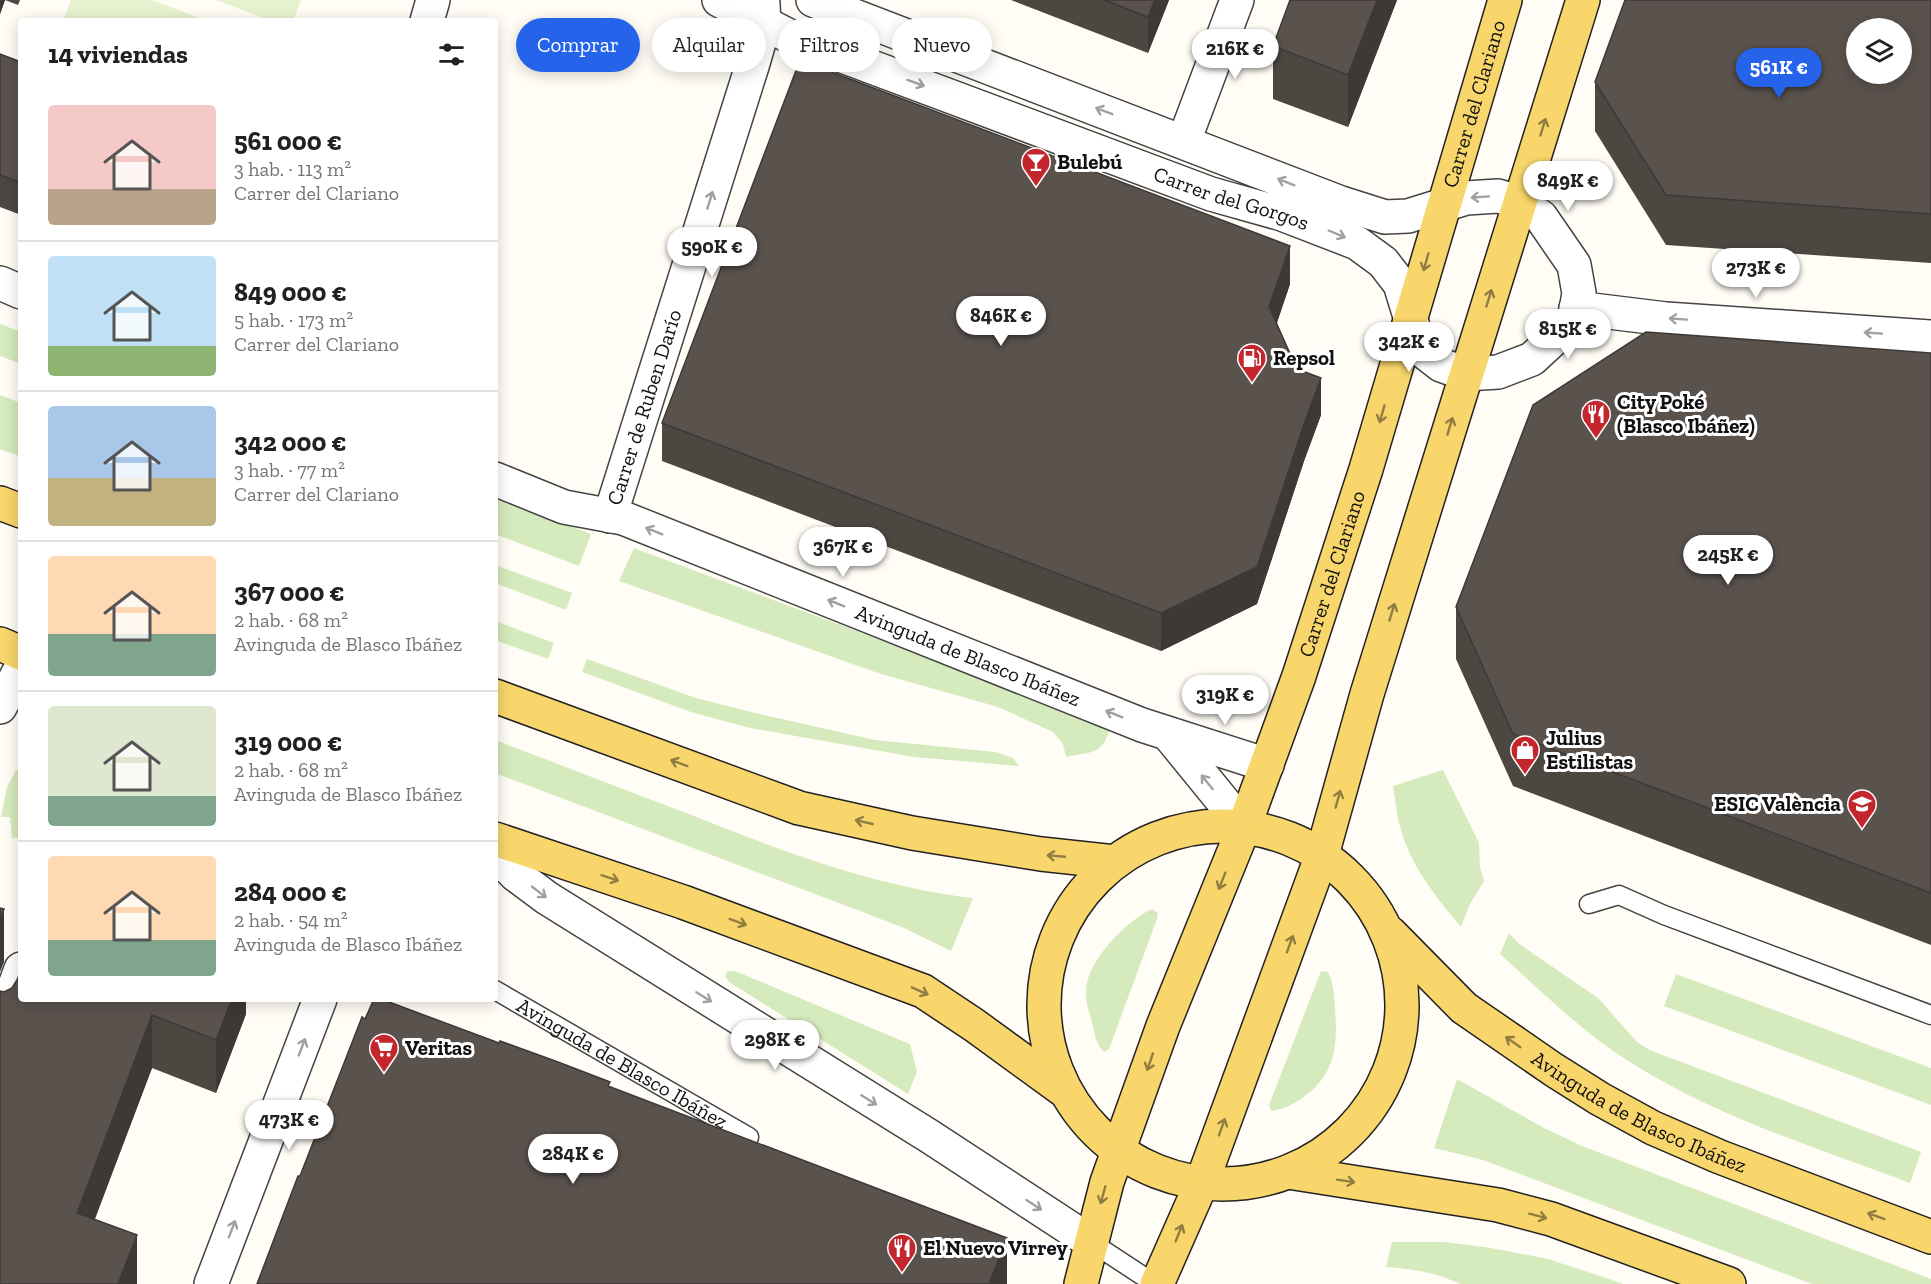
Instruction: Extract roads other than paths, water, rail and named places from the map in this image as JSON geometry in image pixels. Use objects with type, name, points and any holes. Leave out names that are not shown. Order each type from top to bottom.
[{"type":"main road","name":"Carrer del Clariano","points":[[1081,1284],[1107,1182],[1163,1026],[1244,827],[1299,676],[1366,469],[1505,0]]},
{"type":"main road","points":[[1156,1284],[1202,1182],[1322,855],[1367,694],[1583,0]]},
{"type":"main road","points":[[0,503],[18,510]]},
{"type":"main road","points":[[0,644],[18,652]]},
{"type":"main road","points":[[498,697],[799,808],[912,833],[1041,855],[1115,862]]},
{"type":"main road","name":"Avinguda de Blasco Ibáñez","points":[[1386,928],[1398,963],[1402,1000],[1400,1036],[1390,1071],[1373,1104],[1349,1132],[1321,1155],[1288,1172],[1246,1182],[1202,1182],[1180,1178],[1158,1172],[1119,1151],[1095,1131],[1067,1093],[1055,1067],[1047,1040],[1044,1012],[1051,955],[1061,928],[1075,904],[1093,881],[1115,862],[1162,837],[1189,829],[1216,826],[1244,827],[1284,837],[1322,855],[1359,887],[1386,928],[1464,1008],[1600,1099],[1653,1128],[1720,1157],[1931,1237]]},
{"type":"main road","name":"Avinguda de Blasco Ibáñez","points":[[498,840],[683,902],[923,992],[944,1003],[1067,1093]]},
{"type":"main road","name":"Avinguda de Blasco Ibáñez","points":[[1288,1172],[1498,1205],[1551,1219],[1729,1284]]},
{"type":"street","points":[[428,18],[433,0]]},
{"type":"street","name":"Carrer del Gorgos","points":[[719,0],[764,12],[811,44],[1200,189],[1282,214],[1358,243],[1383,262],[1400,284],[1410,317]]},
{"type":"street","name":"Carrer del Gorgos","points":[[813,0],[1341,203],[1385,217],[1408,216],[1442,207]]},
{"type":"street","points":[[1184,141],[1237,0]]},
{"type":"street","name":"Carrer de Ruben Darío","points":[[610,516],[764,12]]},
{"type":"street","name":"Carrer del Clariano","points":[[1442,207],[1467,198],[1498,196],[1519,202],[1541,217],[1574,265],[1579,292],[1576,308]]},
{"type":"street","points":[[0,284],[18,291]]},
{"type":"street","points":[[1410,317],[1423,351],[1441,365],[1466,374],[1498,372],[1532,359],[1575,316],[1576,308],[1666,319],[1931,337]]},
{"type":"street","name":"Avinguda de Blasco Ibáñez","points":[[498,480],[564,507],[623,518],[1169,735],[1267,765]]},
{"type":"street","points":[[0,706],[18,673]]},
{"type":"street","name":"Avinguda de Blasco Ibáñez","points":[[1169,735],[1244,827]]},
{"type":"street","points":[[498,857],[516,875],[547,898],[929,1136],[1091,1242]]},
{"type":"street","points":[[0,1026],[18,977]]},
{"type":"street","points":[[211,1284],[319,1002]]},
{"type":"lane","points":[[1589,904],[1619,895],[1664,915],[1931,1016]]},
{"type":"lane","name":"Avinguda de Blasco Ibáñez","points":[[498,992],[749,1137]]},
{"type":"lane","points":[[1091,1242],[1156,1284]]},
{"type":"place","name":"Bulebú","points":[[1036,188]]},
{"type":"place","name":"Repsol","points":[[1252,384]]},
{"type":"place","name":"City Poké (Blasco Ibáñez)","points":[[1596,440]]},
{"type":"place","name":"Julius Estilistas","points":[[1525,776]]},
{"type":"place","name":"ESIC València","points":[[1862,830]]},
{"type":"place","name":"Veritas","points":[[384,1074]]},
{"type":"place","name":"El Nuevo Virrey","points":[[902,1274]]}]
